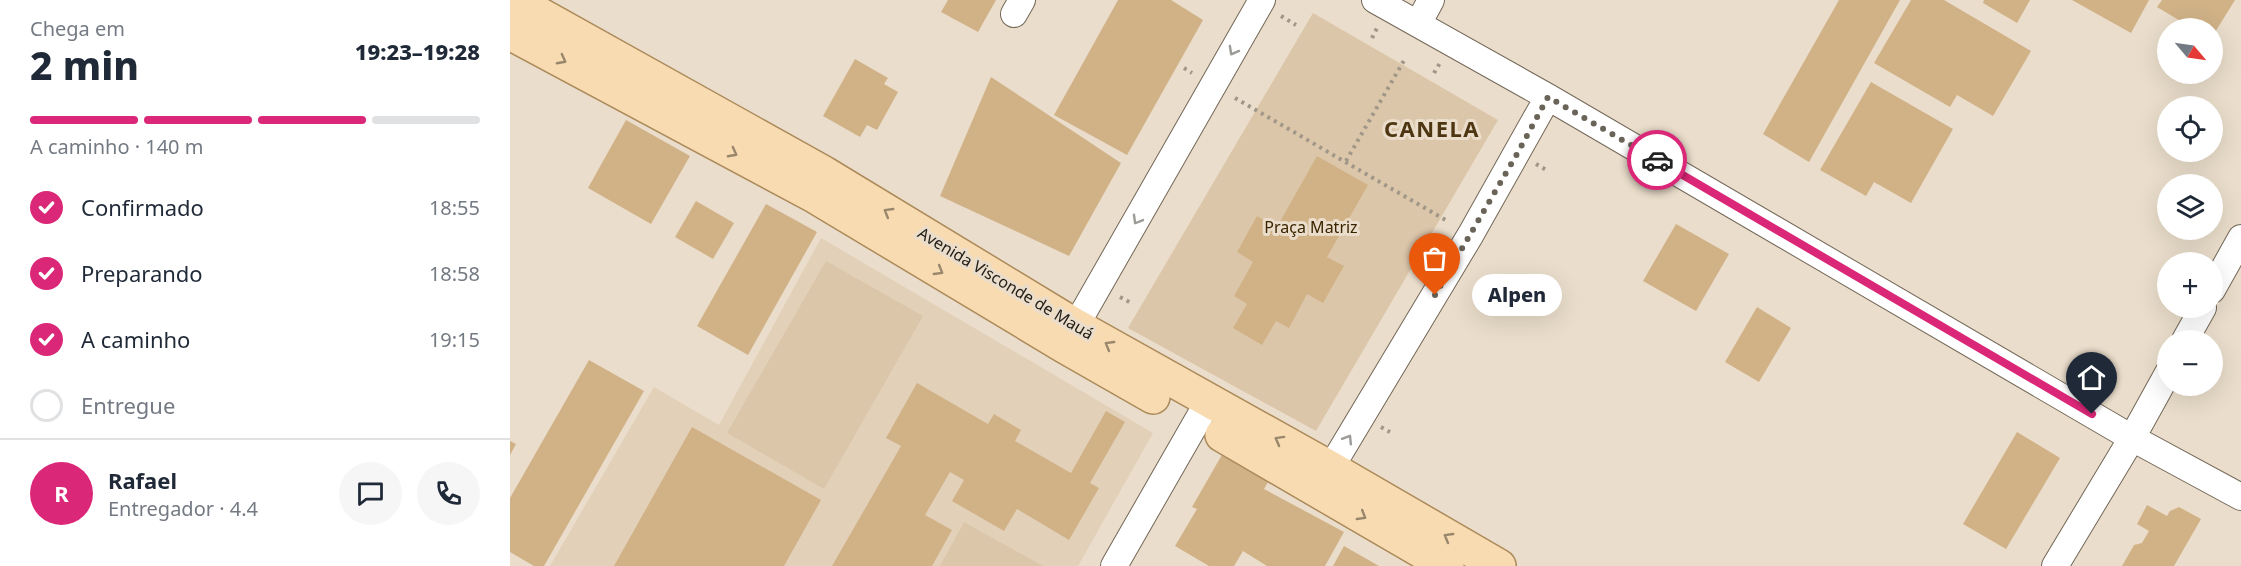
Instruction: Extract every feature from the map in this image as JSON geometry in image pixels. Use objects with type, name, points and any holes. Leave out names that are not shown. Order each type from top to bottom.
[{"type":"main road","name":"Avenida Visconde de Mauá","points":[[512,1],[824,173],[1070,336]]},
{"type":"main road","name":"Avenida Visconde de Mauá","points":[[510,33],[1070,336],[1324,479],[1499,566]]},
{"type":"main road","name":"Avenida Visconde de Mauá","points":[[1324,479],[1448,566]]},
{"type":"street","points":[[1070,336],[1262,0]]},
{"type":"street","points":[[1375,0],[1548,97],[2132,438],[2241,497]]},
{"type":"street","points":[[1418,24],[1431,0]]},
{"type":"street","points":[[1324,479],[1471,234],[1548,97]]},
{"type":"street","points":[[2223,270],[2241,238]]},
{"type":"street","points":[[2055,566],[2157,393]]},
{"type":"street","points":[[1114,566],[1203,411]]},
{"type":"path","points":[[1346,161],[1406,57]]},
{"type":"path","points":[[1214,86],[1471,234]]},
{"type":"shaded area","points":[[821,238],[1153,433],[1078,566],[550,566],[654,387],[719,425]]},
{"type":"green space","name":"Praça Matriz","points":[[1313,13],[1498,120],[1316,431],[1128,328]]},
{"type":"green space","points":[[826,261],[923,316],[824,489],[727,433]]},
{"type":"green space","points":[[964,522],[1043,566],[940,566]]},
{"type":"building","points":[[948,0],[996,0],[978,32],[941,12]]},
{"type":"building","points":[[1118,0],[1171,0],[1203,20],[1127,155],[1054,115]]},
{"type":"building","points":[[1839,0],[1900,0],[1809,162],[1763,134]]},
{"type":"building","points":[[1911,0],[1944,0],[2031,51],[1993,116],[1957,95],[1950,107],[1874,63]]},
{"type":"building","points":[[1984,0],[2030,0],[2017,23],[1983,3]]},
{"type":"building","points":[[2072,0],[2149,0],[2131,33]]},
{"type":"building","points":[[2162,0],[2235,0],[2223,19],[2175,18],[2157,7]]},
{"type":"building","points":[[855,59],[888,78],[884,84],[898,92],[877,130],[867,125],[860,137],[823,116]]},
{"type":"building","points":[[991,77],[1121,163],[1069,256],[940,196]]},
{"type":"building","points":[[1871,82],[1953,129],[1911,203],[1874,182],[1866,196],[1820,170]]},
{"type":"building","points":[[626,120],[690,156],[651,224],[588,188]]},
{"type":"building","points":[[1317,156],[1368,185],[1327,257],[1344,266],[1323,303],[1307,294],[1289,328],[1276,321],[1262,345],[1233,328],[1247,304],[1234,296],[1253,262],[1237,252],[1257,216],[1277,227]]},
{"type":"building","points":[[696,201],[734,223],[713,259],[675,237]]},
{"type":"building","points":[[766,204],[817,232],[748,355],[697,326]]},
{"type":"building","points":[[1676,224],[1729,254],[1696,311],[1643,281]]},
{"type":"building","points":[[1757,307],[1791,328],[1759,382],[1725,362]]},
{"type":"building","points":[[589,360],[644,391],[544,566],[534,566],[510,552],[510,498]]},
{"type":"building","points":[[917,383],[988,424],[994,414],[1021,430],[1015,441],[1071,473],[1106,411],[1125,422],[1090,483],[1099,488],[1069,540],[1017,509],[1004,531],[952,501],[964,480],[950,472],[925,515],[952,530],[932,566],[832,566],[901,446],[886,438]]},
{"type":"building","points":[[692,427],[821,500],[784,566],[614,566]]},
{"type":"building","points":[[2017,432],[2060,458],[2006,549],[1963,524]]},
{"type":"building","points":[[510,441],[516,444],[510,455]]},
{"type":"building","points":[[1227,446],[1273,473],[1264,489],[1344,532],[1325,566],[1267,566],[1243,551],[1234,566],[1209,566],[1175,546],[1197,509],[1192,507]]},
{"type":"building","points":[[2147,505],[2167,516],[2170,511],[2179,507],[2201,519],[2174,566],[2122,566],[2134,545],[2142,543],[2149,531],[2137,524]]},
{"type":"building","points":[[1344,546],[1379,566],[1333,566]]},
{"type":"way so far","points":[[1435,295],[1548,97],[1657,160]]},
{"type":"place","name":"Alpen","points":[[1435,295]]},
{"type":"district","name":"CANELA","points":[[1432,128]]},
{"type":"route","points":[[1657,160],[2092,414]]}]
